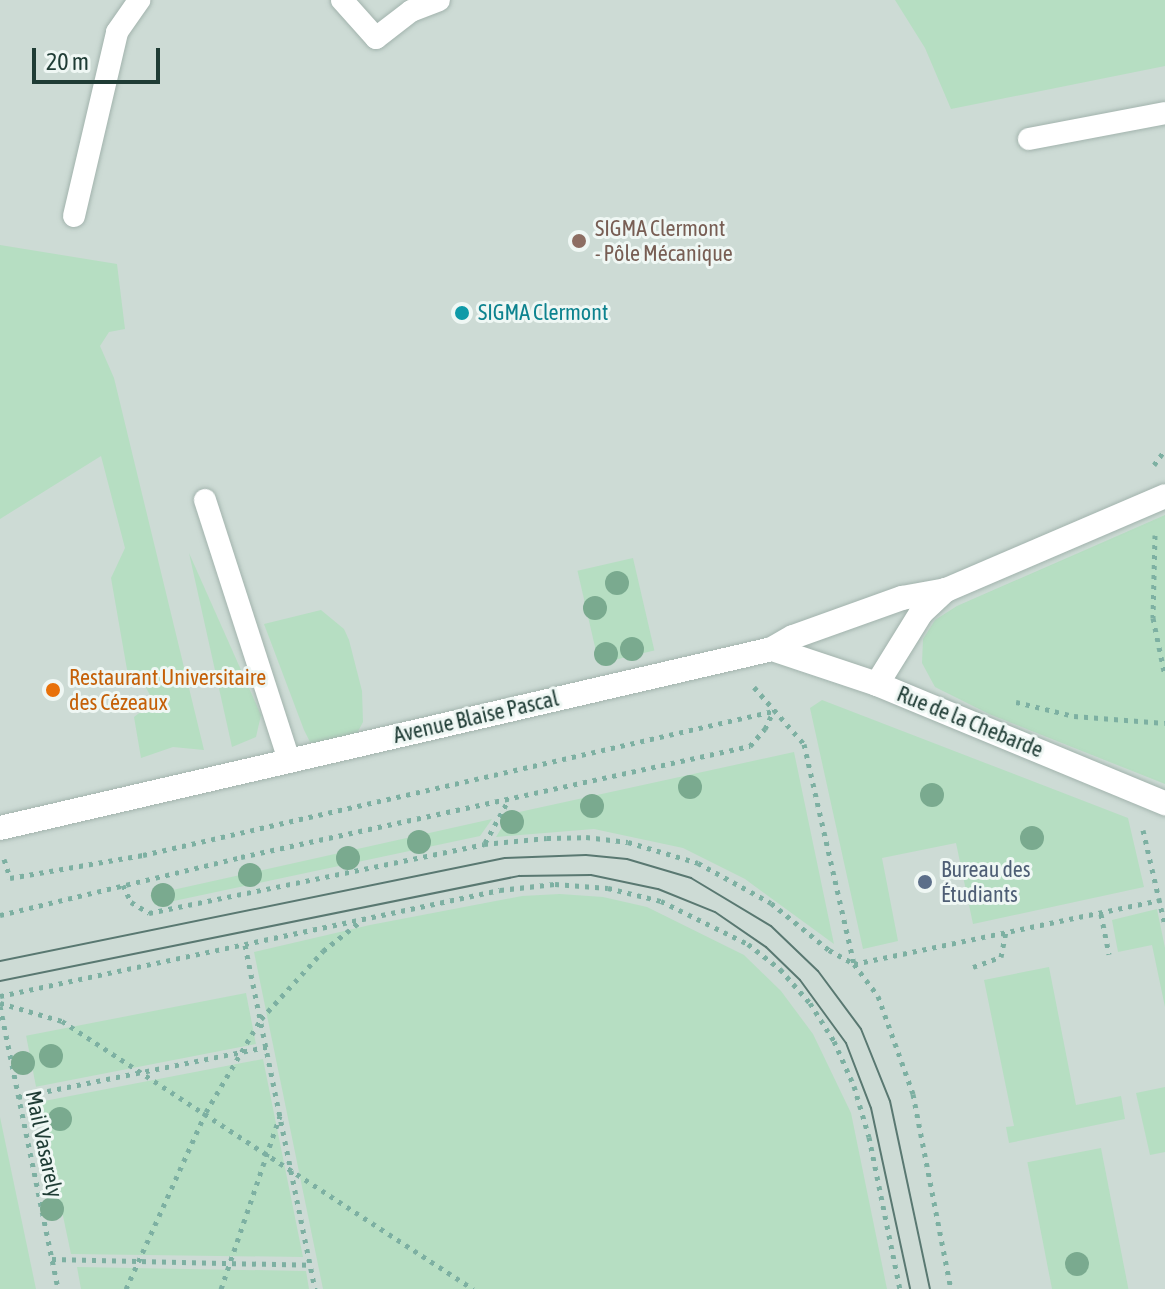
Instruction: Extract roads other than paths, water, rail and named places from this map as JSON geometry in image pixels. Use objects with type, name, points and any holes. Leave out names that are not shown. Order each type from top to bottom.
[{"type":"street","name":"Avenue Blaise Pascal","points":[[0,828],[772,649],[793,637],[902,598],[946,590],[1160,498]]},
{"type":"street","name":"Avenue Blaise Pascal","points":[[877,684],[921,613],[946,590]]},
{"type":"street","name":"Rue de la Chebarde","points":[[772,649],[877,684],[1140,789],[1165,803]]},
{"type":"lane","points":[[74,216],[117,32],[139,0]]},
{"type":"lane","points":[[342,0],[376,38],[411,11],[439,0]]},
{"type":"lane","points":[[1029,139],[1165,113]]},
{"type":"lane","points":[[205,500],[289,760]]},
{"type":"tram line","points":[[0,961],[505,858],[586,855],[627,859],[691,878],[771,926],[818,971],[861,1029],[890,1101],[930,1289]]},
{"type":"tram line","points":[[0,981],[519,876],[591,875],[658,889],[715,912],[766,947],[800,980],[846,1043],[871,1108],[910,1289]]},
{"type":"place","name":"SIGMA Clermont - Pôle Mécanique","points":[[579,241]]},
{"type":"place","name":"SIGMA Clermont","points":[[462,313]]},
{"type":"place","name":"Restaurant Universitaire des Cézeaux","points":[[53,690]]},
{"type":"place","name":"Bureau des Étudiants","points":[[925,882]]}]
